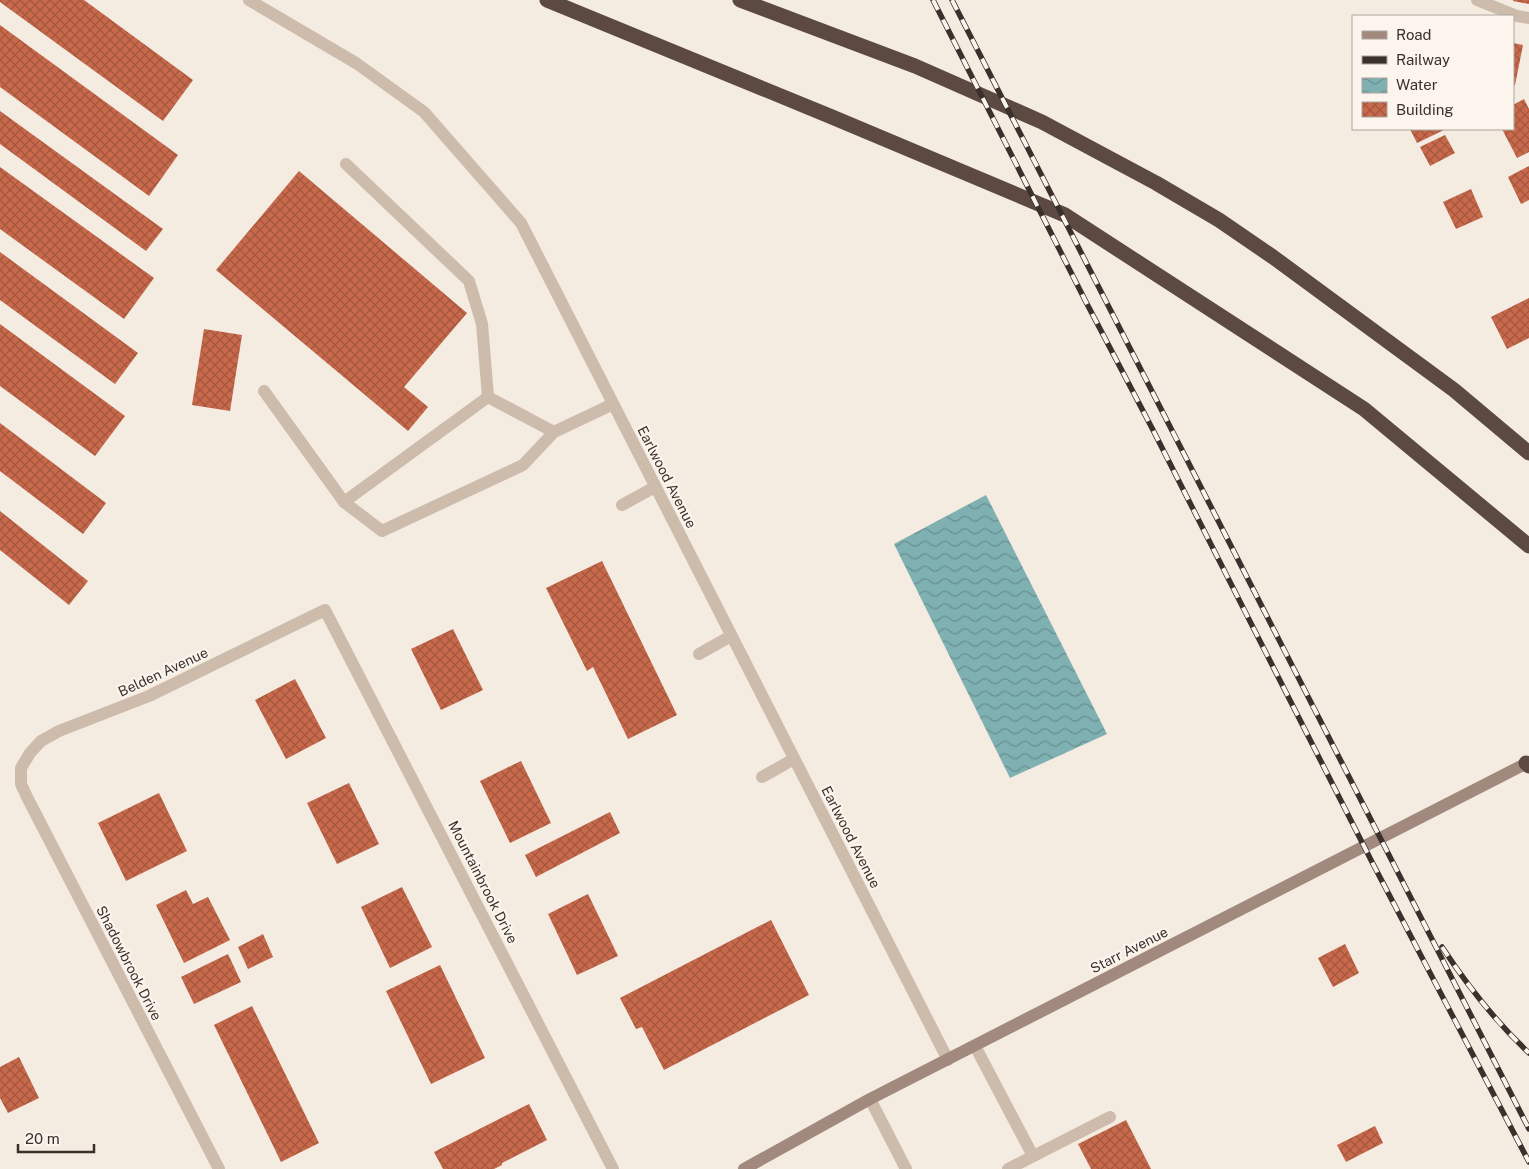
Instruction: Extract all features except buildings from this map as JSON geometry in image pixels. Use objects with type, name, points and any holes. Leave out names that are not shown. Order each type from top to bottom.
[{"type":"highway","points":[[547,0],[1065,215],[1364,410],[1529,546]]},
{"type":"highway","points":[[740,0],[924,70],[1042,122],[1156,183],[1219,220],[1273,257],[1454,390],[1529,452]]},
{"type":"main road","name":"Starr Avenue","points":[[744,1169],[870,1099],[1528,764]]},
{"type":"street","name":"Earlwood Avenue","points":[[249,0],[356,63],[424,112],[520,223],[948,1060]]},
{"type":"street","points":[[1477,0],[1517,16],[1529,18]]},
{"type":"street","points":[[346,164],[469,281],[482,324],[488,397]]},
{"type":"street","points":[[264,391],[344,502],[382,531],[523,466],[554,432],[613,404]]},
{"type":"street","points":[[488,397],[554,432]]},
{"type":"street","points":[[344,502],[488,397]]},
{"type":"street","points":[[622,505],[655,487]]},
{"type":"street","name":"Belden Avenue","points":[[21,768],[30,753],[41,741],[60,731],[149,696],[325,610]]},
{"type":"street","name":"Mountainbrook Drive","points":[[325,610],[613,1169]]},
{"type":"street","points":[[699,654],[731,636]]},
{"type":"street","points":[[762,777],[794,759]]},
{"type":"street","name":"Shadowbrook Drive","points":[[21,768],[21,784],[27,797],[219,1169]]},
{"type":"street","points":[[975,1046],[1034,1156]]},
{"type":"street","points":[[870,1099],[906,1169]]},
{"type":"street","points":[[1008,1169],[1110,1117]]},
{"type":"water","points":[[986,495],[1107,734],[1010,778],[894,544]]},
{"type":"railway","points":[[933,0],[1372,862],[1529,1162]]},
{"type":"railway","points":[[952,0],[1529,1129]]},
{"type":"railway","points":[[1442,947],[1482,1003],[1529,1053]]}]
